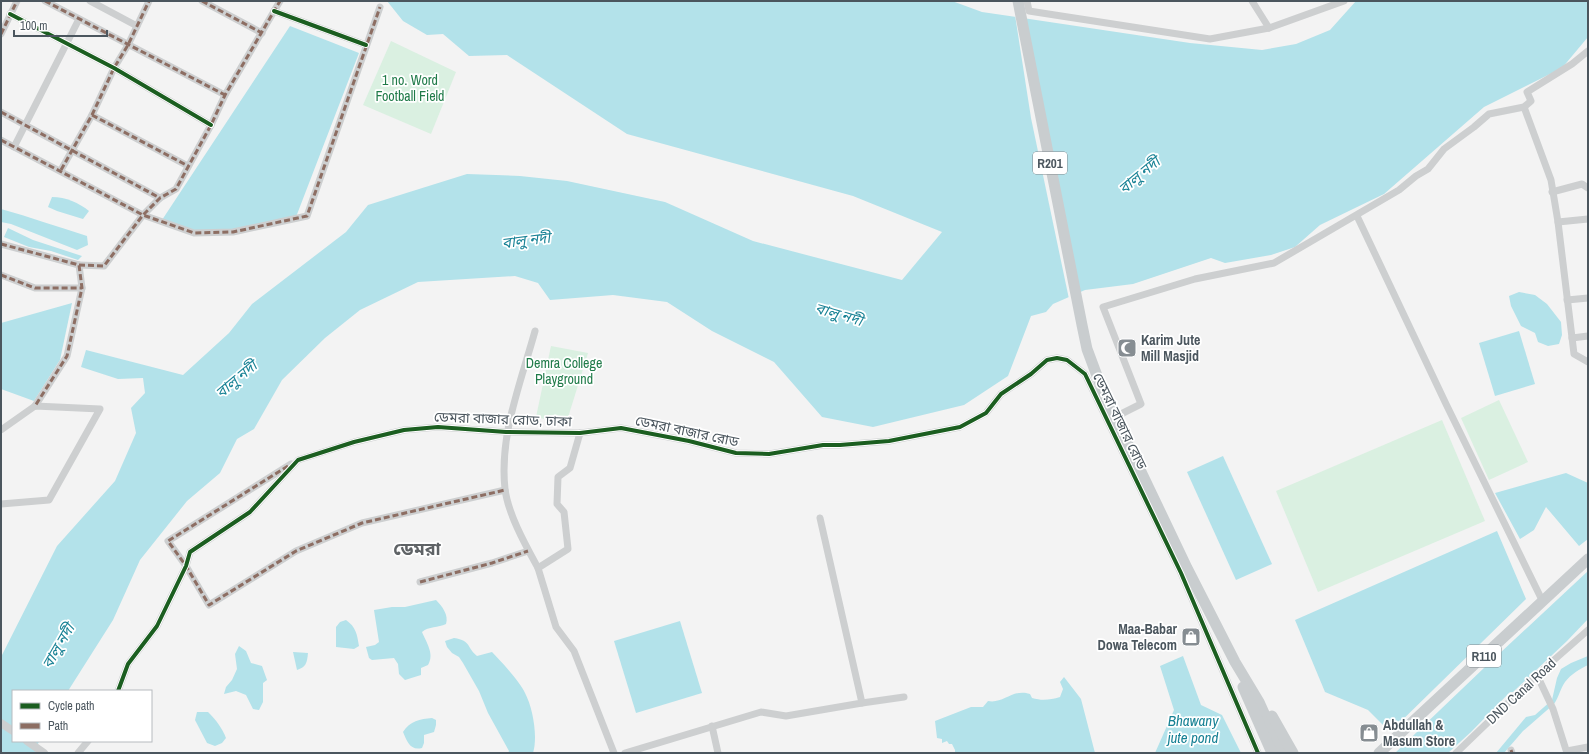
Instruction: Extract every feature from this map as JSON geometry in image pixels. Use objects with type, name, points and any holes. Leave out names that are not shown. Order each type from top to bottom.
[{"type":"main road","name":"R201","points":[[1018,1],[1087,349],[1103,392],[1148,489],[1235,662]]},
{"type":"main road","name":"R110","points":[[1379,753],[1588,559]]},
{"type":"main road","points":[[1235,662],[1259,702],[1282,753]]},
{"type":"main road","points":[[1235,662],[1241,682],[1272,753]]},
{"type":"main road","points":[[1259,702],[1275,719],[1293,753]]},
{"type":"street","points":[[1,34],[17,1]]},
{"type":"street","points":[[45,1],[225,96]]},
{"type":"street","points":[[90,1],[137,26]]},
{"type":"street","points":[[61,170],[92,115],[114,68],[128,45],[149,1]]},
{"type":"street","points":[[202,1],[262,33]]},
{"type":"street","points":[[1,244],[79,265],[104,266],[143,215],[160,198],[176,189],[225,96],[280,1]]},
{"type":"street","points":[[1027,1],[1029,11],[1210,39],[1269,28],[1344,1]]},
{"type":"street","points":[[1252,1],[1269,28]]},
{"type":"street","points":[[1,140],[61,170],[143,215],[194,232],[234,232],[307,216],[380,7]]},
{"type":"street","points":[[274,11],[366,45]]},
{"type":"street","points":[[10,14],[114,68],[211,125]]},
{"type":"street","points":[[14,147],[79,19]]},
{"type":"street","points":[[1120,414],[1141,404],[1103,307],[1195,279],[1274,263],[1357,216],[1399,190],[1416,176],[1428,169],[1444,149],[1489,114],[1524,107],[1531,101],[1527,92],[1572,64],[1588,51]]},
{"type":"street","points":[[1524,107],[1551,180],[1558,222],[1574,354],[1588,362]]},
{"type":"street","points":[[1,112],[160,198]]},
{"type":"street","points":[[92,115],[188,166]]},
{"type":"street","points":[[1552,192],[1582,184],[1588,188]]},
{"type":"street","points":[[1357,216],[1446,404],[1543,602]]},
{"type":"street","points":[[1558,222],[1588,219]]},
{"type":"street","points":[[1,430],[35,406],[67,356],[80,303],[82,288],[79,265]]},
{"type":"street","points":[[1,276],[35,288],[82,288]]},
{"type":"street","points":[[1567,300],[1588,298]]},
{"type":"street","points":[[535,332],[506,432],[505,490],[523,541],[538,568],[556,627],[574,651],[614,753]]},
{"type":"street","points":[[1572,338],[1588,336]]},
{"type":"street","name":"ডেমরা বাজার রোড","points":[[580,433],[620,428],[689,441],[736,453],[769,454],[823,445],[889,441],[960,427],[986,412],[1001,394],[1031,374],[1047,360],[1057,358],[1067,360],[1085,374],[1114,430],[1181,573],[1258,753]]},
{"type":"street","points":[[1,504],[49,500],[100,409],[35,406]]},
{"type":"street","name":"ডেমরা বাজার রোড, ঢাকা","points":[[118,690],[128,664],[156,626],[186,566],[190,552],[250,512],[298,460],[354,442],[404,430],[438,427],[506,432],[580,433]]},
{"type":"street","points":[[538,568],[568,549],[564,512],[558,504],[556,493],[558,477],[570,468],[580,433]]},
{"type":"street","points":[[298,460],[270,476],[168,541],[186,566],[209,605],[296,551],[362,523],[505,490]]},
{"type":"street","points":[[820,518],[862,703]]},
{"type":"street","points":[[420,582],[492,563],[528,551]]},
{"type":"street","name":"DND Canal Road","points":[[1456,753],[1537,675],[1588,630]]},
{"type":"street","points":[[1537,675],[1552,707],[1567,752],[1588,747]]},
{"type":"street","points":[[626,753],[761,712],[786,716],[904,697]]},
{"type":"street","points":[[1,723],[12,730]]},
{"type":"street","points":[[712,726],[718,753]]},
{"type":"street","points":[[28,742],[44,753]]},
{"type":"street","points":[[78,753],[87,742]]},
{"type":"green space","name":"1 no. Word Football Field","points":[[391,41],[456,72],[431,134],[363,105]]},
{"type":"green space","name":"Demra College Playground","points":[[551,346],[588,353],[566,424],[536,417]]},
{"type":"green space","points":[[1499,400],[1528,462],[1489,480],[1461,418]]},
{"type":"green space","points":[[1442,420],[1485,521],[1318,592],[1276,491]]},
{"type":"water","name":"বালু নদী","points":[[387,1],[952,1],[982,12],[1190,43],[1262,50],[1296,44],[1330,30],[1356,1],[1588,1],[1588,37],[1562,68],[1484,107],[1384,194],[1320,225],[1295,247],[1271,255],[1225,263],[1211,258],[1133,284],[1085,290],[1053,304],[1046,312],[1031,316],[1008,376],[964,405],[873,427],[822,417],[774,362],[712,331],[667,302],[613,295],[550,300],[538,283],[515,276],[418,282],[360,310],[325,338],[282,380],[254,429],[237,439],[220,473],[187,501],[140,560],[113,620],[69,690],[12,690],[12,742],[39,742],[35,753],[1,753],[1,657],[57,546],[115,481],[136,433],[131,408],[145,393],[143,378],[118,379],[81,367],[86,350],[183,375],[229,333],[252,304],[346,232],[368,205],[467,174],[520,176],[567,181],[665,202],[753,241],[902,280],[942,232],[853,196],[627,134],[507,55],[469,56],[443,34],[427,35],[403,21]]},
{"type":"water","points":[[290,26],[359,53],[296,217],[254,227],[211,232],[183,228],[162,220]]},
{"type":"water","points":[[52,197],[72,201],[89,211],[83,219],[57,211],[48,207]]},
{"type":"water","points":[[1,209],[87,236],[88,245],[77,250],[11,224],[1,222]]},
{"type":"water","points":[[8,228],[33,240],[82,256],[78,260],[51,251],[29,247],[4,237]]},
{"type":"water","points":[[1519,292],[1535,295],[1547,304],[1561,322],[1562,335],[1559,344],[1548,346],[1538,342],[1535,333],[1521,326],[1511,306],[1509,296]]},
{"type":"water","points":[[72,303],[60,360],[34,401],[1,389],[1,323]]},
{"type":"water","points":[[1519,331],[1535,384],[1495,396],[1479,343]]},
{"type":"water","points":[[1223,456],[1272,564],[1236,580],[1187,472]]},
{"type":"water","points":[[1566,473],[1588,483],[1588,539],[1579,546],[1546,507],[1534,530],[1520,539],[1495,493]]},
{"type":"water","points":[[1497,531],[1526,599],[1390,732],[1368,710],[1325,692],[1295,620]]},
{"type":"water","points":[[1588,571],[1588,619],[1513,692],[1510,692],[1471,732],[1448,753],[1395,753],[1485,667]]},
{"type":"water","points":[[436,600],[441,605],[447,617],[447,621],[446,624],[422,632],[431,657],[428,665],[421,668],[421,675],[405,680],[399,674],[398,664],[394,658],[372,660],[369,658],[366,647],[375,645],[379,642],[374,610],[392,607],[405,607]]},
{"type":"water","points":[[346,620],[352,625],[357,634],[359,646],[354,649],[336,647],[336,627],[340,622]]},
{"type":"water","points":[[680,621],[702,693],[636,713],[614,641]]},
{"type":"water","points":[[454,638],[464,641],[477,656],[492,652],[523,689],[528,699],[534,723],[535,739],[533,753],[508,753],[509,751],[488,713],[479,691],[463,663],[459,657],[452,653],[447,647],[445,641]]},
{"type":"water","points":[[239,646],[246,651],[251,663],[262,666],[267,680],[263,683],[263,702],[259,710],[253,709],[246,695],[236,691],[224,694],[226,687],[232,680],[237,669],[235,654]]},
{"type":"water","points":[[293,652],[308,653],[306,664],[297,670]]},
{"type":"water","name":"Bhawany jute pond","points":[[1183,656],[1201,705],[1222,715],[1241,753],[1155,753],[1174,710],[1160,666]]},
{"type":"water","points":[[1588,656],[1588,665],[1567,679],[1554,704],[1523,731],[1504,753],[1496,753],[1526,717],[1535,715],[1552,700],[1557,678],[1561,669]]},
{"type":"water","points":[[1064,677],[1081,699],[1095,753],[955,753],[952,744],[949,744],[947,741],[942,743],[942,739],[937,738],[935,721],[971,707],[983,707],[988,701],[999,700],[1019,693],[1030,694],[1032,698],[1039,700],[1060,697],[1063,689],[1060,682]]},
{"type":"water","points":[[197,712],[208,712],[216,721],[226,738],[222,743],[215,746],[207,743],[195,720]]},
{"type":"water","points":[[432,718],[436,720],[434,732],[424,735],[424,743],[422,748],[418,749],[412,747],[403,732],[409,725],[416,721]]},
{"type":"pier","points":[[1015,15],[1024,16],[1078,295],[1069,299],[1031,118]]},
{"type":"marked path","points":[[1,34],[17,1]]},
{"type":"marked path","points":[[45,1],[225,95]]},
{"type":"marked path","points":[[61,170],[92,115],[114,68],[128,45],[149,1]]},
{"type":"marked path","points":[[202,1],[262,33]]},
{"type":"marked path","points":[[79,265],[104,266],[143,215],[160,198],[176,189],[211,125],[225,95],[280,1]]},
{"type":"marked path","points":[[1,140],[143,215],[194,233],[233,232],[307,216],[380,7]]},
{"type":"marked path","points":[[1,112],[160,198]]},
{"type":"marked path","points":[[92,115],[188,166]]},
{"type":"marked path","points":[[1,244],[79,265],[82,288],[67,356],[35,406]]},
{"type":"marked path","points":[[1,275],[35,288],[82,288]]},
{"type":"marked path","points":[[288,466],[168,541],[186,566],[209,605],[296,551],[362,523],[505,490]]},
{"type":"marked path","points":[[420,582],[492,563],[528,551]]},
{"type":"cycle path","points":[[274,11],[366,45]]},
{"type":"cycle path","points":[[10,14],[114,68],[211,125]]},
{"type":"cycle path","points":[[118,690],[128,664],[157,626],[186,566],[190,552],[250,512],[298,460],[354,442],[404,430],[438,427],[506,432],[580,433],[621,428],[689,441],[736,453],[769,454],[823,445],[889,441],[960,427],[986,413],[1001,394],[1031,374],[1047,360],[1057,358],[1067,360],[1085,374],[1181,573],[1258,753]]},
{"type":"place","name":"Karim Jute Mill Masjid","points":[[1127,348]]},
{"type":"place","name":"Maa-Babar Dowa Telecom","points":[[1191,637]]},
{"type":"place","name":"Abdullah & Masum Store","points":[[1369,733]]},
{"type":"district","name":"ডেমরা","points":[[417,548]]}]
